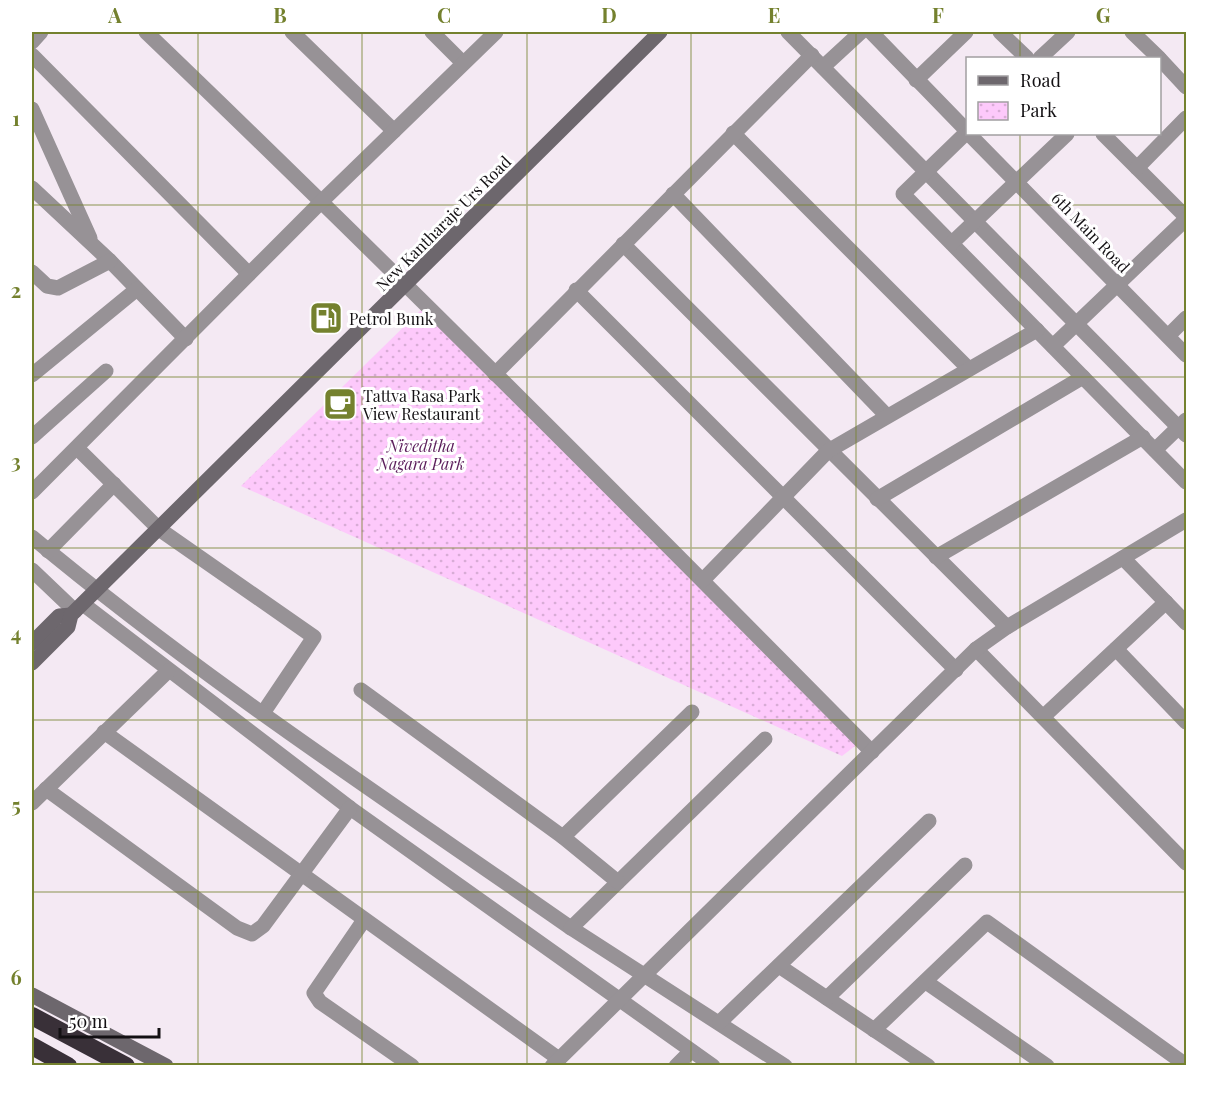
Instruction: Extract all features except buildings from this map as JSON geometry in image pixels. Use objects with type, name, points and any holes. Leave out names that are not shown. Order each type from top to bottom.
[{"type":"highway","points":[[32,1016],[126,1065]]},
{"type":"highway","points":[[32,1046],[68,1065]]},
{"type":"main road","name":"New Kantharaje Urs Road","points":[[32,643],[59,616],[76,610],[97,592],[660,32]]},
{"type":"main road","name":"New Kantharaje Urs Road","points":[[32,663],[68,627],[76,610]]},
{"type":"main road","points":[[32,995],[166,1065]]},
{"type":"street","points":[[32,42],[41,32]]},
{"type":"street","points":[[146,32],[322,201],[405,287],[703,580],[872,752]]},
{"type":"street","points":[[292,32],[394,131]]},
{"type":"street","points":[[432,32],[463,63]]},
{"type":"street","points":[[32,492],[322,201],[496,32]]},
{"type":"street","points":[[788,32],[1078,324],[1184,427],[1155,450]]},
{"type":"street","points":[[823,67],[861,32]]},
{"type":"street","name":"6th Main Road","points":[[871,32],[966,130]]},
{"type":"street","points":[[916,80],[966,32]]},
{"type":"street","points":[[1000,32],[1026,57]]},
{"type":"street","points":[[1041,57],[1068,32]]},
{"type":"street","points":[[1132,32],[1153,57]]},
{"type":"street","points":[[32,55],[249,274]]},
{"type":"street","points":[[495,374],[812,55]]},
{"type":"street","points":[[1161,64],[1186,87]]},
{"type":"street","points":[[32,109],[93,246]]},
{"type":"street","points":[[1137,168],[1186,118]]},
{"type":"street","points":[[733,133],[969,369]]},
{"type":"street","points":[[966,134],[903,194],[1186,482]]},
{"type":"street","name":"6th Main Road","points":[[971,135],[1186,355]]},
{"type":"street","points":[[952,243],[1065,135]]},
{"type":"street","points":[[1053,346],[1186,218],[1104,135]]},
{"type":"street","points":[[32,188],[110,261],[186,339]]},
{"type":"street","points":[[673,194],[887,416]]},
{"type":"street","points":[[623,244],[1007,627]]},
{"type":"street","points":[[32,272],[47,286],[58,288],[110,261]]},
{"type":"street","points":[[32,375],[137,289]]},
{"type":"street","points":[[576,290],[956,670]]},
{"type":"street","points":[[1168,336],[1186,318]]},
{"type":"street","points":[[703,580],[828,451],[1037,330]]},
{"type":"street","points":[[32,437],[106,371]]},
{"type":"street","points":[[877,499],[1083,377]]},
{"type":"street","points":[[936,557],[1143,437]]},
{"type":"street","points":[[77,448],[159,530],[314,637],[263,713]]},
{"type":"street","points":[[48,551],[114,484]]},
{"type":"street","points":[[104,732],[364,920],[555,1062],[976,649],[1007,627],[1186,520]]},
{"type":"street","points":[[32,537],[97,592],[263,713],[571,928],[785,1065]]},
{"type":"street","points":[[1123,558],[1186,623]]},
{"type":"street","points":[[32,570],[76,610],[168,671],[350,808],[713,1065]]},
{"type":"street","points":[[1043,717],[1166,602]]},
{"type":"street","points":[[976,649],[1186,863]]},
{"type":"street","points":[[1116,649],[1186,722]]},
{"type":"street","points":[[32,803],[168,671]]},
{"type":"street","points":[[361,690],[563,837],[618,882]]},
{"type":"street","points":[[563,837],[692,712]]},
{"type":"street","points":[[571,928],[765,739]]},
{"type":"street","points":[[46,789],[245,933],[256,932],[263,927],[350,808]]},
{"type":"street","points":[[720,1022],[929,821]]},
{"type":"street","points":[[827,998],[965,865]]},
{"type":"street","points":[[364,920],[314,993],[320,1002],[412,1065]]},
{"type":"street","points":[[874,1029],[987,922],[1182,1059]]},
{"type":"street","points":[[779,966],[928,1065]]},
{"type":"street","points":[[926,982],[1047,1065]]},
{"type":"street","points":[[675,1065],[691,1051]]},
{"type":"green space","name":"Niveditha Nagara Park","points":[[422,309],[859,743],[842,756],[241,486]]},
{"type":"place","name":"Petrol Bunk","points":[[326,318]]},
{"type":"place","name":"Tattva Rasa Park View Restaurant","points":[[340,404]]}]
